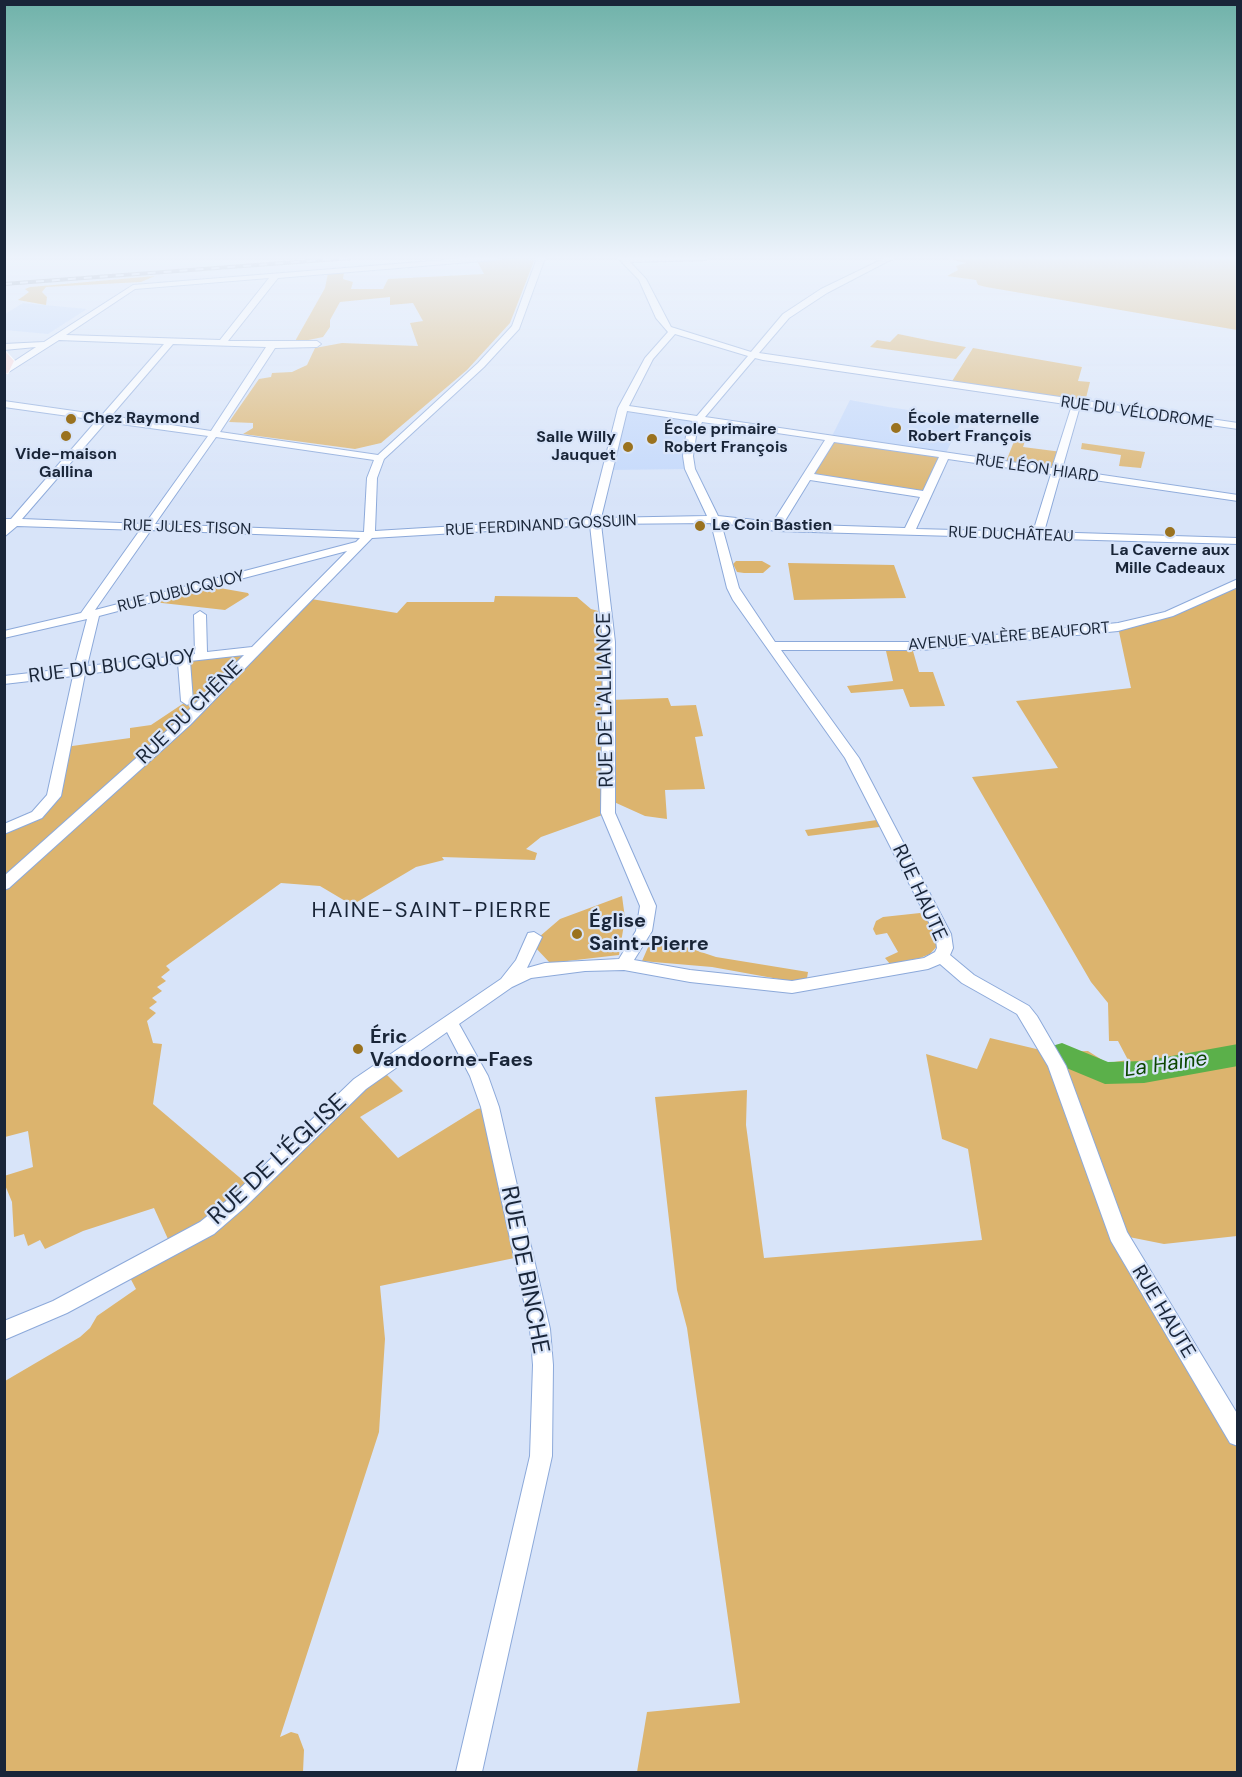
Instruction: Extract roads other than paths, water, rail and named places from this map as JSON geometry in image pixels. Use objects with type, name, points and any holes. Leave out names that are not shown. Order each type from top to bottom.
[{"type":"main road","points":[[4,372],[9,361],[5,352]]},
{"type":"street","points":[[5,352],[21,356],[50,341]]},
{"type":"street","points":[[167,341],[272,345],[317,344]]},
{"type":"street","points":[[4,534],[10,522],[171,341]]},
{"type":"street","points":[[369,535],[372,478],[380,458],[481,365],[503,341]]},
{"type":"street","name":"RUE DE L'ALLIANCE","points":[[624,964],[645,931],[648,914],[646,896],[608,813],[609,642],[595,521],[623,408],[649,358],[664,341]]},
{"type":"street","name":"RUE DU VÉLODROME","points":[[703,341],[752,355],[1076,405],[1238,426]]},
{"type":"street","points":[[699,419],[764,341]]},
{"type":"street","points":[[4,830],[37,815],[54,796],[90,615],[147,526],[214,434],[272,345]]},
{"type":"street","points":[[4,372],[38,347]]},
{"type":"street","points":[[4,404],[380,458]]},
{"type":"street","points":[[1037,536],[1076,405]]},
{"type":"street","name":"RUE LÉON HIARD","points":[[623,408],[1238,498]]},
{"type":"street","name":"RUE HAUTE","points":[[699,419],[691,436],[688,456],[690,469],[715,523],[733,588],[771,646],[852,758],[943,934],[945,948],[941,956],[968,979],[1023,1010],[1031,1020],[1057,1066],[1118,1235],[1238,1436]]},
{"type":"street","points":[[781,526],[807,476],[831,438]]},
{"type":"street","points":[[909,532],[945,455]]},
{"type":"street","points":[[807,476],[926,495]]},
{"type":"street","name":"RUE FERDINAND GOSSUIN","points":[[369,535],[595,521],[781,526]]},
{"type":"street","name":"RUE JULES TISON","points":[[10,522],[369,535]]},
{"type":"street","name":"RUE DUCHÂTEAU","points":[[781,526],[1238,541]]},
{"type":"street","name":"RUE DU CHÊNE","points":[[4,885],[185,722],[357,544],[369,535]]},
{"type":"street","name":"RUE DUBUCQUOY","points":[[4,635],[90,615],[357,544]]},
{"type":"street","name":"AVENUE VALÈRE BEAUFORT","points":[[771,646],[922,646],[1109,628],[1162,616],[1238,582]]},
{"type":"street","points":[[200,615],[201,656]]},
{"type":"street","name":"RUE DU BUCQUOY","points":[[4,680],[255,650]]},
{"type":"street","points":[[184,658],[187,701]]},
{"type":"street","name":"RUE DE L'ÉGLISE","points":[[507,983],[523,962],[534,937]]},
{"type":"street","name":"RUE DE L'ÉGLISE","points":[[4,1331],[60,1306],[207,1228],[237,1203],[360,1084],[507,983],[545,969],[624,964],[690,976],[792,987],[928,963],[941,956]]},
{"type":"street","name":"RUE DE BINCHE","points":[[450,1022],[479,1076],[490,1107],[540,1329],[543,1365],[541,1456],[469,1773]]},
{"type":"waterway","name":"La Haine","points":[[1062,1054],[1105,1073],[1144,1072],[1238,1055]]},
{"type":"place","name":"Chez Raymond","points":[[71,419]]},
{"type":"place","name":"École maternelle Robert François","points":[[896,428]]},
{"type":"place","name":"Vide-maison Gallina","points":[[66,436]]},
{"type":"place","name":"École primaire Robert François","points":[[652,439]]},
{"type":"place","name":"Salle Willy Jauquet","points":[[628,447]]},
{"type":"place","name":"Le Coin Bastien","points":[[700,526]]},
{"type":"place","name":"La Caverne aux Mille Cadeaux","points":[[1170,532]]},
{"type":"place","name":"Église Saint-Pierre","points":[[577,934]]},
{"type":"place","name":"Éric Vandoorne-Faes","points":[[358,1049]]},
{"type":"district","name":"HAINE-SAINT-PIERRE","points":[[432,911]]}]
